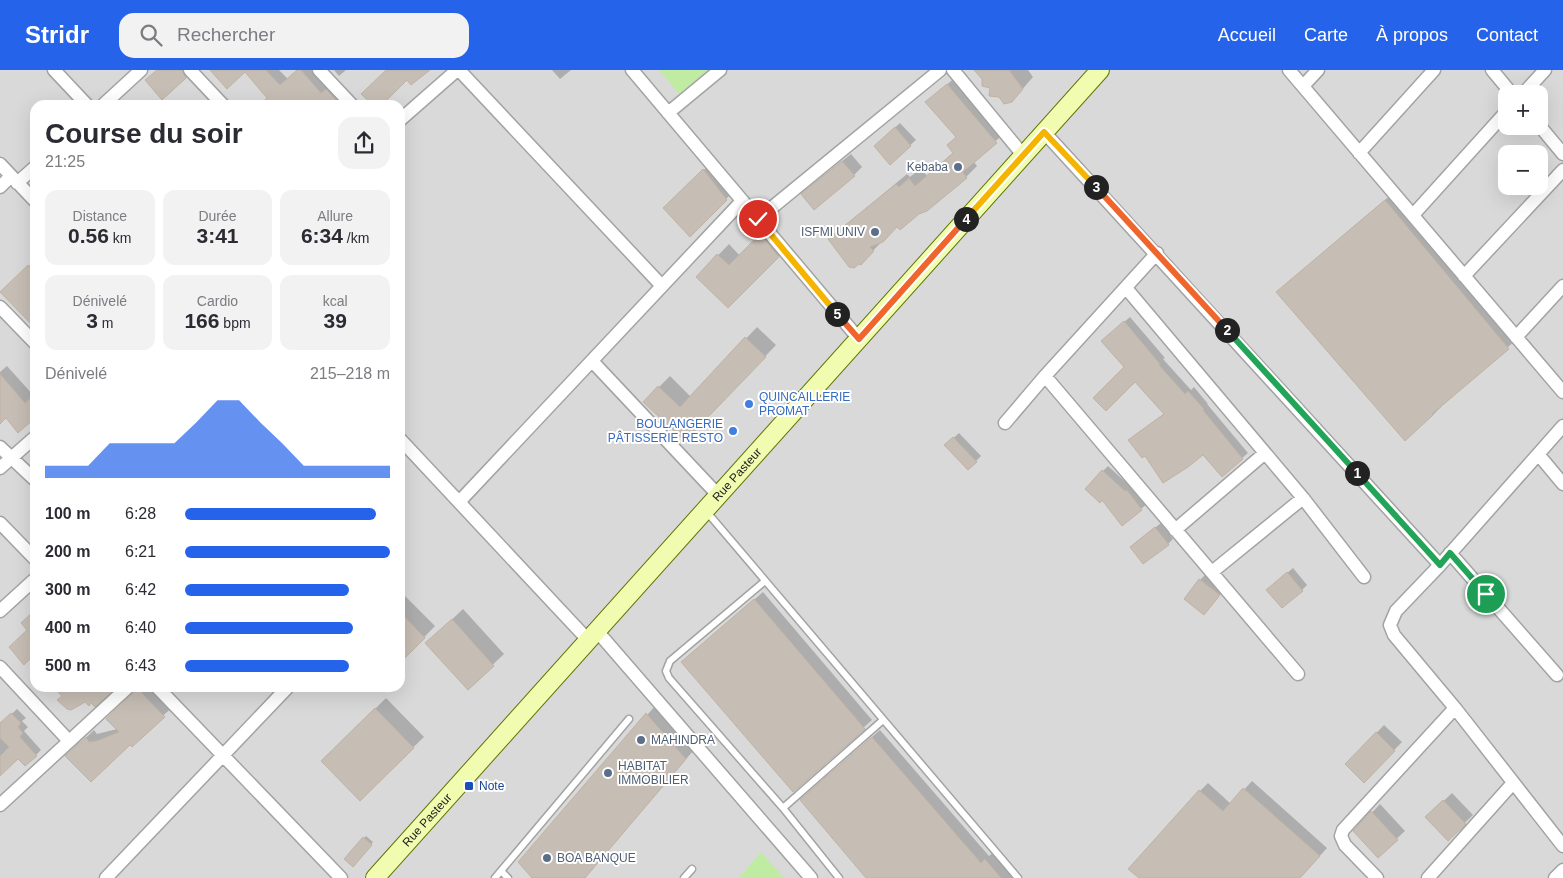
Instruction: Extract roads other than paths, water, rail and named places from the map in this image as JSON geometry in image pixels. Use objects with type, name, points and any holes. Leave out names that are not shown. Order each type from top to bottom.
[{"type":"main road","name":"Rue Pasteur","points":[[375,878],[1100,70]]},
{"type":"street","points":[[54,70],[82,100]]},
{"type":"street","points":[[109,100],[142,70]]},
{"type":"street","points":[[190,70],[218,100]]},
{"type":"street","points":[[319,70],[347,100]]},
{"type":"street","points":[[405,116],[458,70],[662,286]]},
{"type":"street","points":[[632,70],[859,339]]},
{"type":"street","points":[[668,113],[720,70]]},
{"type":"street","points":[[758,219],[940,70]]},
{"type":"street","points":[[953,70],[1024,155]]},
{"type":"street","points":[[1290,70],[1563,392]]},
{"type":"street","points":[[1303,86],[1318,70]]},
{"type":"street","points":[[1360,153],[1434,70]]},
{"type":"street","points":[[1492,70],[1504,85]]},
{"type":"street","points":[[1531,85],[1545,70]]},
{"type":"street","points":[[1413,216],[1498,121]]},
{"type":"street","points":[[1044,132],[1157,253],[1440,565]]},
{"type":"street","points":[[1547,135],[1563,154]]},
{"type":"street","points":[[0,164],[30,196]]},
{"type":"street","points":[[0,186],[30,170]]},
{"type":"street","points":[[1464,276],[1563,170]]},
{"type":"street","points":[[459,502],[742,201]]},
{"type":"street","points":[[1005,423],[1045,376],[1157,253]]},
{"type":"street","points":[[1516,337],[1563,286]]},
{"type":"street","points":[[1126,288],[1303,498],[1364,577]]},
{"type":"street","points":[[0,307],[30,339]]},
{"type":"street","points":[[592,361],[718,495]]},
{"type":"street","points":[[1045,376],[1298,674]]},
{"type":"street","points":[[1563,426],[1440,565],[1396,611],[1390,625],[1394,635],[1455,708],[1563,846]]},
{"type":"street","points":[[0,468],[30,441]]},
{"type":"street","points":[[405,444],[459,502],[593,635],[811,878]]},
{"type":"street","points":[[0,447],[30,475]]},
{"type":"street","points":[[1175,530],[1265,453]]},
{"type":"street","points":[[1538,454],[1563,484]]},
{"type":"street","points":[[1212,572],[1303,498]]},
{"type":"street","points":[[0,523],[30,554]]},
{"type":"street","points":[[1450,553],[1557,675]]},
{"type":"street","points":[[0,611],[30,584]]},
{"type":"street","points":[[0,667],[69,741]]},
{"type":"street","points":[[0,805],[123,692]]},
{"type":"street","points":[[162,692],[340,878]]},
{"type":"street","points":[[106,878],[283,692]]},
{"type":"street","points":[[1377,878],[1345,845],[1341,836],[1343,830],[1455,708]]},
{"type":"street","points":[[1428,878],[1513,783]]},
{"type":"street","points":[[1556,878],[1563,870]]},
{"type":"lane","points":[[705,510],[1018,878]]},
{"type":"lane","points":[[765,582],[670,662],[666,671],[669,678],[783,808],[840,878]]},
{"type":"lane","points":[[495,878],[629,719]]},
{"type":"lane","points":[[783,808],[883,720]]},
{"type":"lane","points":[[684,878],[692,869]]},
{"type":"lane","points":[[501,871],[508,878]]},
{"type":"place","name":"Kebaba","points":[[958,167]]},
{"type":"place","name":"ISFMI UNIV","points":[[875,232]]},
{"type":"place","name":"QUINCAILLERIE PROMAT","points":[[749,404]]},
{"type":"place","name":"BOULANGERIE PÂTISSERIE RESTO","points":[[733,431]]},
{"type":"place","name":"MAHINDRA","points":[[641,740]]},
{"type":"place","name":"HABITAT IMMOBILIER","points":[[608,773]]},
{"type":"place","name":"Note","points":[[469,786]]},
{"type":"place","name":"BOA BANQUE","points":[[547,858]]}]
